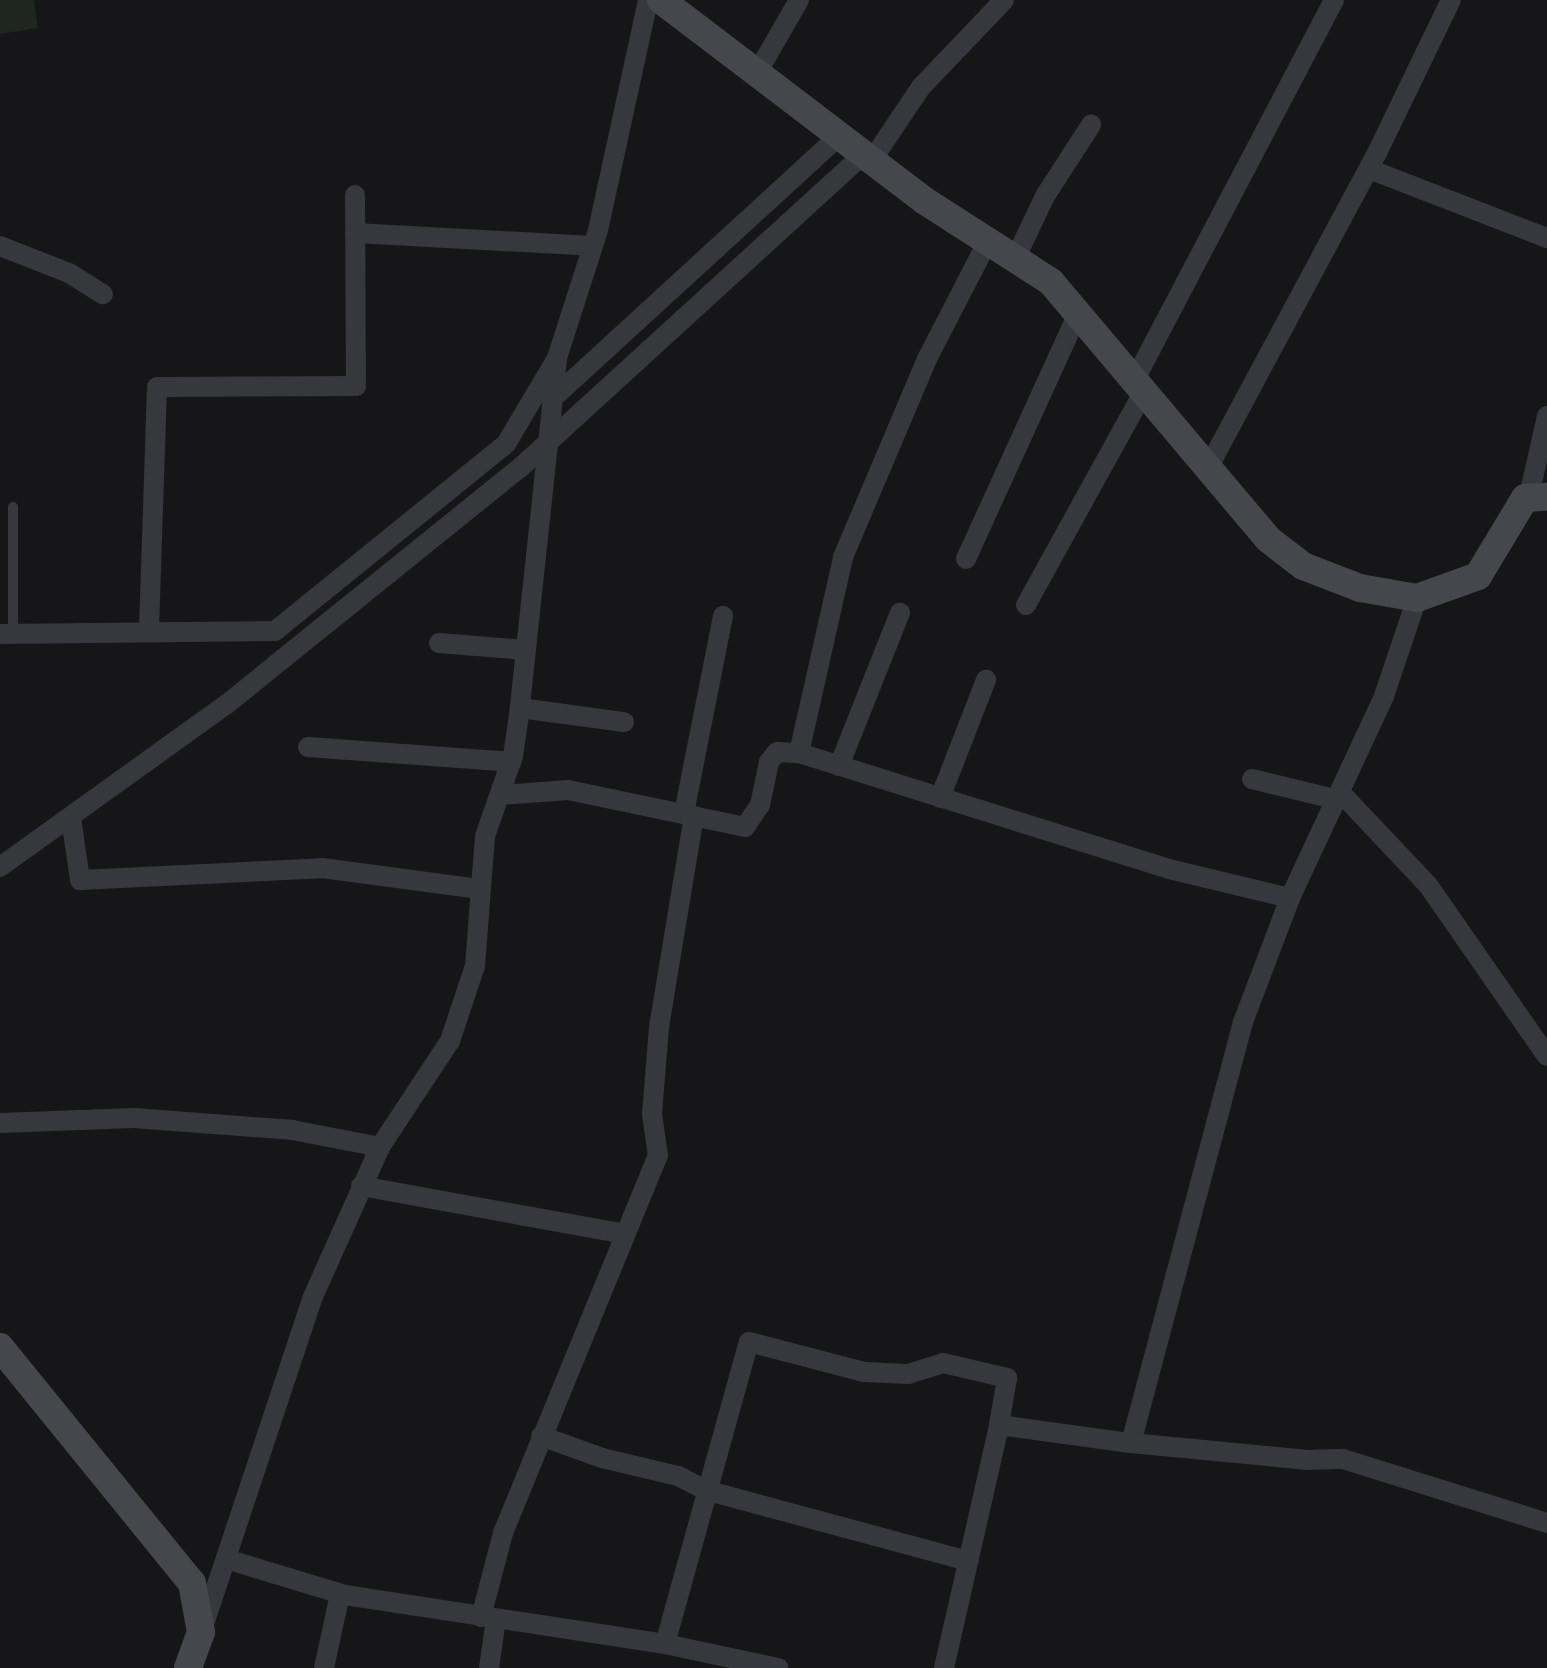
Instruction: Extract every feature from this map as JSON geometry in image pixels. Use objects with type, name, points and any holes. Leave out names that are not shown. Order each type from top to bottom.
[{"type":"street","points":[[188,1668],[312,1299],[380,1147],[450,1041],[475,966],[485,836],[511,762],[520,708],[557,358],[592,246],[648,0]]},
{"type":"street","points":[[660,0],[868,157],[1052,282],[1268,539],[1303,566],[1360,588],[1417,598],[1478,576],[1538,497],[1547,416]]},
{"type":"street","points":[[757,73],[799,0]]},
{"type":"street","points":[[0,867],[227,704],[547,442],[868,157],[921,87],[1004,0]]},
{"type":"street","points":[[1026,605],[1334,0]]},
{"type":"street","points":[[1208,468],[1369,169],[1452,0]]},
{"type":"street","points":[[1015,258],[1044,196],[1091,125]]},
{"type":"street","points":[[552,399],[839,136]]},
{"type":"street","points":[[1369,169],[1547,238]]},
{"type":"street","points":[[150,629],[158,386],[356,386],[356,196]]},
{"type":"street","points":[[356,233],[592,246]]},
{"type":"street","points":[[799,753],[843,557],[928,357],[988,242]]},
{"type":"street","points":[[0,246],[68,272],[103,294]]},
{"type":"street","points":[[966,559],[1078,314]]},
{"type":"street","points":[[6,634],[150,629],[275,631],[506,444],[557,358]]},
{"type":"street","points":[[1131,1444],[1215,1118],[1244,1022],[1290,898],[1384,696],[1417,598]]},
{"type":"street","points":[[839,766],[900,613]]},
{"type":"street","points":[[489,1668],[489,1618],[503,1532],[658,1156],[652,1114],[659,1027],[689,814],[724,616]]},
{"type":"street","points":[[439,643],[526,650]]},
{"type":"street","points":[[940,798],[986,680]]},
{"type":"street","points":[[520,708],[624,722]]},
{"type":"street","points":[[308,748],[511,762]]},
{"type":"street","points":[[500,795],[568,790],[745,827],[760,804],[770,762],[777,752],[799,753],[1169,869],[1290,898]]},
{"type":"street","points":[[1252,779],[1340,796],[1428,885],[1547,1056]]},
{"type":"street","points":[[71,818],[80,880],[322,868],[479,889]]},
{"type":"street","points":[[0,1123],[154,1120],[292,1130],[380,1147]]},
{"type":"street","points":[[361,1186],[625,1234]]},
{"type":"street","points":[[665,1644],[748,1342],[864,1372],[908,1374],[943,1363],[1007,1378],[944,1668]]},
{"type":"street","points":[[0,1348],[192,1583],[201,1632]]},
{"type":"street","points":[[999,1425],[1131,1444],[1308,1460],[1343,1459],[1547,1523]]},
{"type":"street","points":[[541,1436],[602,1458],[678,1476],[705,1490],[968,1561]]},
{"type":"street","points":[[226,1559],[340,1594],[665,1644],[778,1668]]},
{"type":"street","points":[[324,1668],[340,1594]]},
{"type":"lane","points":[[6,634],[14,507]]},
{"type":"shaded area","points":[[0,0],[34,0],[38,28],[0,34]]}]
